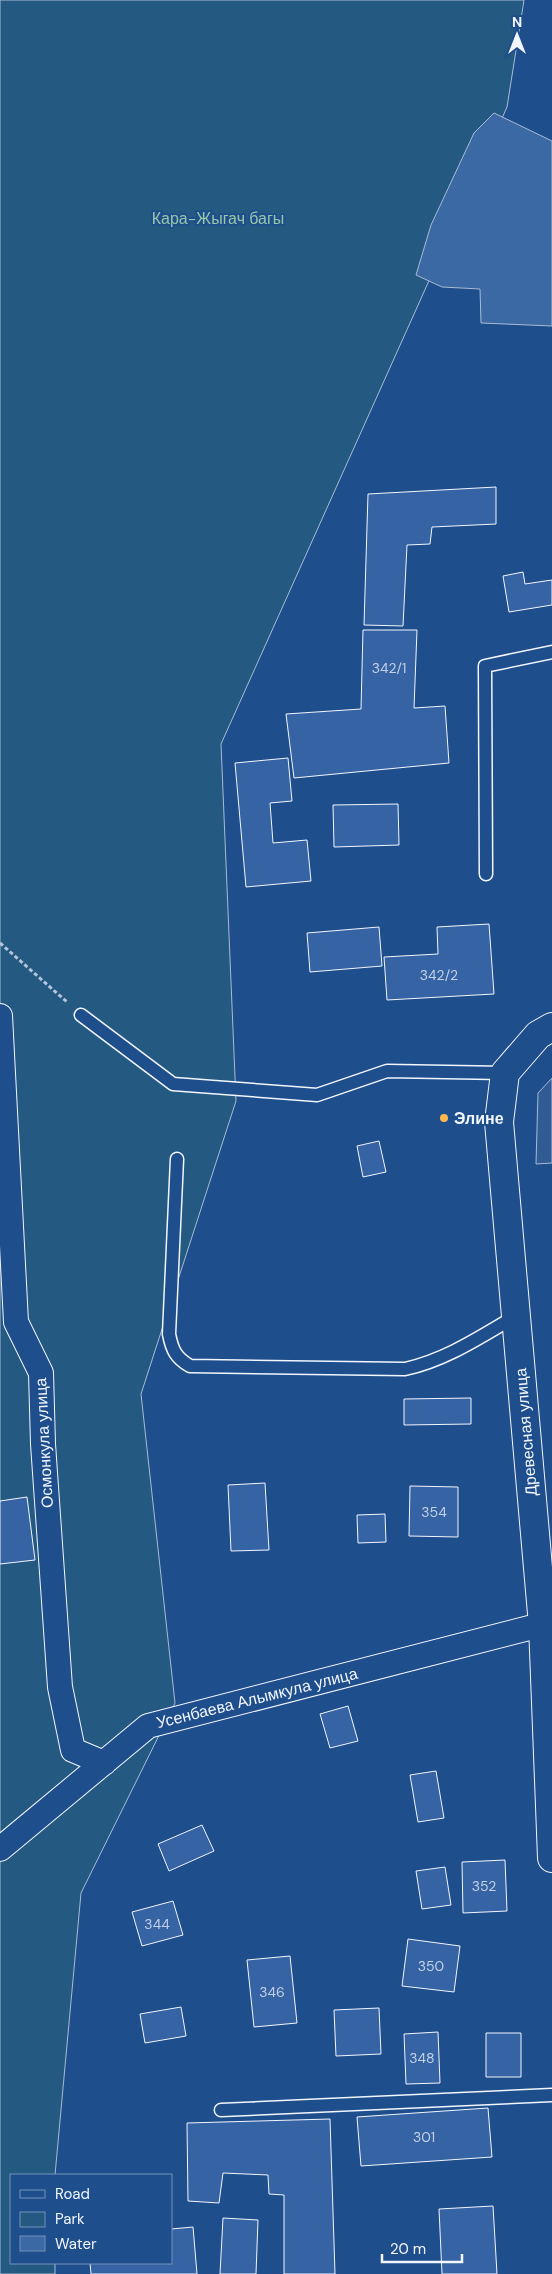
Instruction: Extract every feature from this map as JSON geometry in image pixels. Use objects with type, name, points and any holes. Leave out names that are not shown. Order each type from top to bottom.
[{"type":"street","name":"Осмонкула улица","points":[[0,1016],[16,1322],[42,1373],[43,1444],[60,1687],[73,1750],[104,1763]]},
{"type":"street","points":[[505,1073],[538,1035],[552,1027]]},
{"type":"street","name":"Древесная улица","points":[[505,1073],[499,1122],[516,1316],[547,1624],[552,1858]]},
{"type":"street","name":"Усенбаева Алымкула улица","points":[[0,1849],[148,1726],[547,1624]]},
{"type":"lane","points":[[486,874],[485,666],[552,652]]},
{"type":"lane","points":[[82,1015],[173,1084],[317,1095],[387,1071],[505,1073]]},
{"type":"lane","points":[[177,1159],[169,1334],[173,1352],[181,1361],[190,1366],[405,1369],[427,1364],[451,1354],[516,1316]]},
{"type":"lane","points":[[221,2110],[552,2095]]},
{"type":"path","points":[[0,943],[82,1015]]},
{"type":"green space","name":"Кара-Жыгач багы","points":[[0,0],[524,0],[507,107],[221,744],[236,1101],[141,1394],[175,1703],[81,1893],[55,2174],[10,2174],[10,2264],[55,2264],[55,2274],[0,2274]]},
{"type":"shaded area","points":[[552,1078],[552,1163],[536,1164],[538,1093]]},
{"type":"water","points":[[494,113],[552,141],[552,326],[481,323],[480,289],[442,287],[416,275],[431,225],[474,133]]},
{"type":"building","points":[[496,487],[496,524],[432,527],[430,544],[407,545],[403,626],[364,625],[368,494]]},
{"type":"building","points":[[523,572],[525,584],[552,580],[552,605],[509,612],[503,576]]},
{"type":"building","points":[[363,630],[417,630],[414,708],[445,706],[449,763],[294,778],[286,714],[361,709]]},
{"type":"building","points":[[288,758],[292,801],[270,803],[273,843],[307,840],[311,881],[246,887],[235,763]]},
{"type":"building","points":[[398,804],[399,845],[334,847],[333,805]]},
{"type":"building","points":[[489,924],[494,994],[387,1000],[384,957],[438,954],[437,927]]},
{"type":"building","points":[[379,927],[382,966],[310,972],[307,933]]},
{"type":"building","points":[[379,1141],[386,1172],[363,1177],[357,1146]]},
{"type":"building","points":[[471,1398],[471,1424],[404,1425],[404,1399]]},
{"type":"building","points":[[265,1483],[269,1550],[231,1551],[228,1485]]},
{"type":"building","points":[[410,1486],[458,1487],[458,1537],[409,1536]]},
{"type":"building","points":[[27,1497],[35,1560],[0,1564],[0,1501]]},
{"type":"building","points":[[385,1514],[386,1542],[358,1543],[357,1515]]},
{"type":"building","points":[[348,1706],[358,1741],[330,1748],[320,1714]]},
{"type":"building","points":[[436,1771],[444,1818],[418,1822],[410,1775]]},
{"type":"building","points":[[202,1825],[214,1851],[169,1871],[158,1844]]},
{"type":"building","points":[[505,1860],[507,1911],[463,1913],[462,1862]]},
{"type":"building","points":[[445,1867],[451,1905],[422,1909],[416,1871]]},
{"type":"building","points":[[173,1901],[183,1935],[142,1946],[132,1912]]},
{"type":"building","points":[[408,1939],[460,1946],[454,1992],[402,1986]]},
{"type":"building","points":[[290,1956],[297,2023],[254,2027],[247,1960]]},
{"type":"building","points":[[181,2007],[186,2036],[145,2043],[140,2014]]},
{"type":"building","points":[[379,2008],[381,2054],[336,2056],[334,2010]]},
{"type":"building","points":[[438,2032],[440,2083],[406,2084],[404,2034]]},
{"type":"building","points":[[486,2033],[521,2033],[521,2077],[486,2077]]},
{"type":"building","points":[[488,2108],[492,2157],[361,2166],[357,2117]]},
{"type":"building","points":[[330,2119],[335,2274],[284,2274],[284,2195],[269,2194],[268,2175],[223,2173],[219,2203],[188,2201],[187,2123]]},
{"type":"building","points":[[493,2206],[497,2274],[442,2274],[439,2209]]},
{"type":"building","points":[[223,2218],[258,2220],[256,2274],[220,2274]]},
{"type":"building","points":[[193,2227],[197,2274],[91,2274],[90,2264],[172,2264],[172,2229]]},
{"type":"place","name":"Элине","points":[[444,1118]]}]
